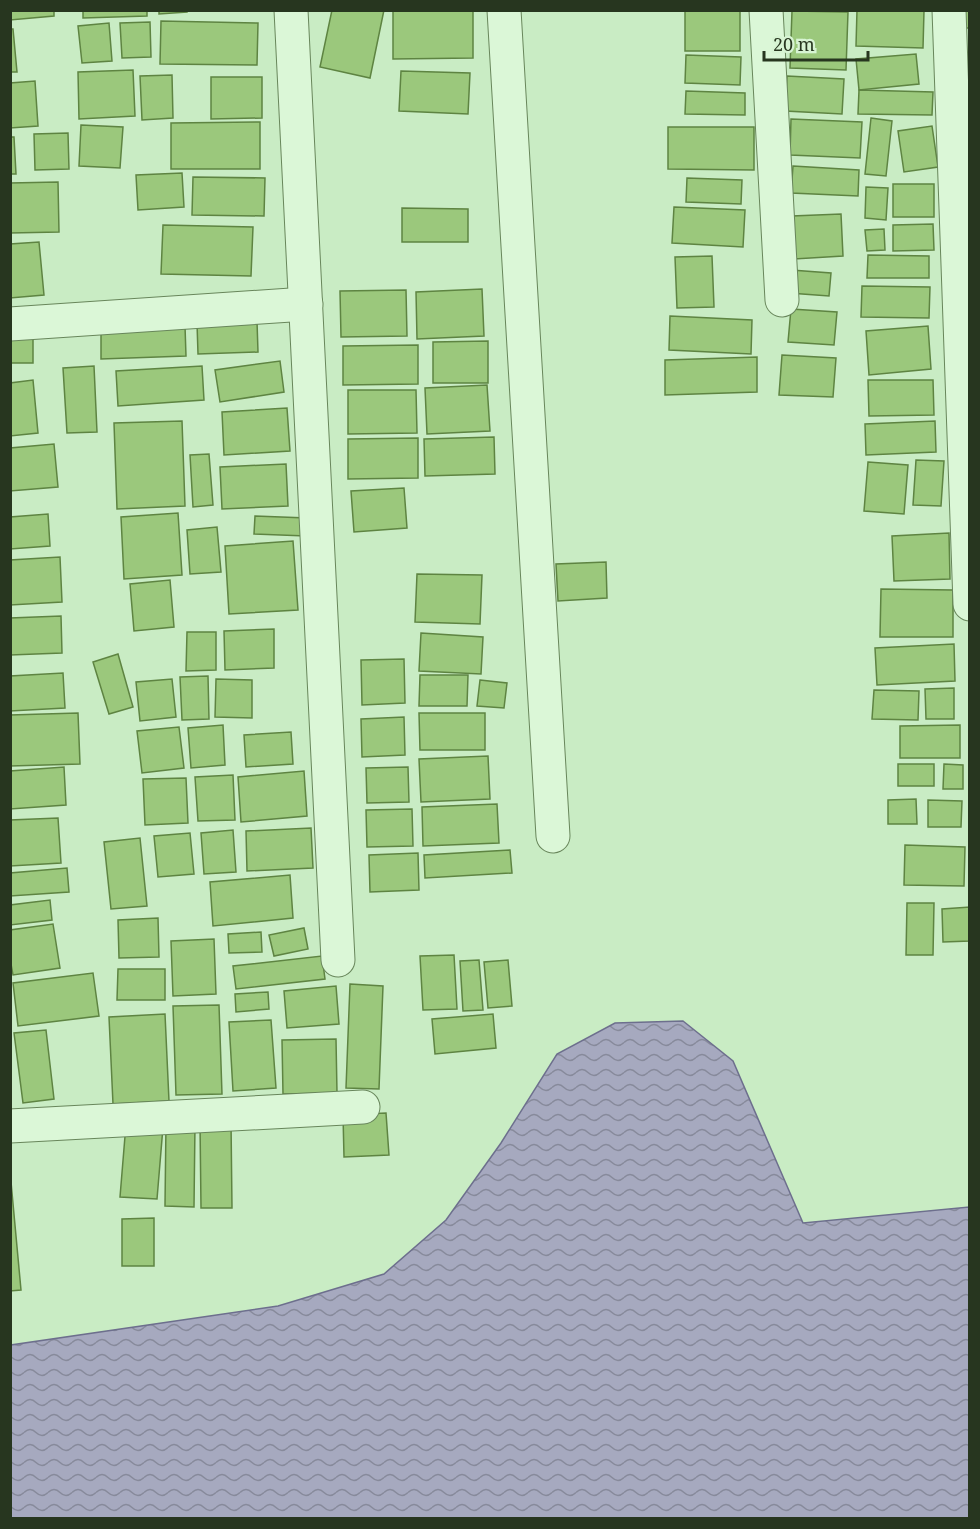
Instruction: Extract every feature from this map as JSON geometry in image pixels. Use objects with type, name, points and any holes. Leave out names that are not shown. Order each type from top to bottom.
[{"type":"street","points":[[291,10],[338,960]]},
{"type":"street","points":[[504,10],[553,836]]},
{"type":"street","points":[[766,10],[782,300]]},
{"type":"street","points":[[948,10],[969,604]]},
{"type":"street","points":[[10,324],[306,304]]},
{"type":"street","points":[[10,1126],[363,1107]]},
{"type":"water","points":[[683,1021],[733,1061],[803,1223],[969,1207],[969,1518],[11,1518],[11,1345],[278,1306],[384,1274],[446,1220],[501,1143],[557,1054],[615,1023]]},
{"type":"building","points":[[10,10],[54,10],[54,16],[10,20]]},
{"type":"building","points":[[83,10],[147,10],[147,16],[83,18]]},
{"type":"building","points":[[159,10],[187,10],[187,12],[159,14]]},
{"type":"building","points":[[332,10],[384,10],[370,78],[320,67]]},
{"type":"building","points":[[393,10],[473,10],[473,58],[393,59]]},
{"type":"building","points":[[685,10],[740,10],[740,51],[685,51]]},
{"type":"building","points":[[857,10],[924,11],[923,48],[856,46]]},
{"type":"building","points":[[965,10],[970,10],[970,28],[965,28]]},
{"type":"building","points":[[792,11],[848,12],[846,70],[790,68]]},
{"type":"building","points":[[161,21],[258,23],[257,65],[160,64]]},
{"type":"building","points":[[150,22],[151,57],[122,58],[120,23]]},
{"type":"building","points":[[109,23],[112,61],[82,63],[78,26]]},
{"type":"building","points":[[10,29],[13,29],[17,72],[10,72]]},
{"type":"building","points":[[916,54],[919,84],[859,90],[856,59]]},
{"type":"building","points":[[686,55],[741,57],[740,85],[685,83]]},
{"type":"building","points":[[133,70],[135,116],[79,119],[78,72]]},
{"type":"building","points":[[401,71],[470,73],[468,114],[399,111]]},
{"type":"building","points":[[172,75],[173,118],[142,120],[140,76]]},
{"type":"building","points":[[787,76],[844,79],[842,114],[785,111]]},
{"type":"building","points":[[211,77],[262,77],[262,118],[211,119]]},
{"type":"building","points":[[35,81],[38,126],[10,128],[10,83]]},
{"type":"building","points":[[859,90],[933,92],[932,115],[858,114]]},
{"type":"building","points":[[686,91],[745,93],[745,115],[685,114]]},
{"type":"building","points":[[871,118],[892,121],[886,176],[865,174]]},
{"type":"building","points":[[791,119],[862,122],[860,158],[790,155]]},
{"type":"building","points":[[260,122],[260,169],[171,169],[171,123]]},
{"type":"building","points":[[81,125],[123,127],[120,168],[79,166]]},
{"type":"building","points":[[932,126],[938,167],[904,172],[898,131]]},
{"type":"building","points":[[668,127],[754,127],[754,170],[668,169]]},
{"type":"building","points":[[68,133],[69,169],[35,170],[34,134]]},
{"type":"building","points":[[10,137],[14,137],[16,174],[10,174]]},
{"type":"building","points":[[793,166],[859,170],[858,196],[791,193]]},
{"type":"building","points":[[182,173],[184,207],[138,210],[136,175]]},
{"type":"building","points":[[193,177],[265,178],[264,216],[192,215]]},
{"type":"building","points":[[687,178],[742,180],[741,204],[686,202]]},
{"type":"building","points":[[58,182],[59,232],[10,233],[10,183]]},
{"type":"building","points":[[893,184],[934,184],[934,217],[893,217]]},
{"type":"building","points":[[866,187],[888,188],[886,220],[865,218]]},
{"type":"building","points":[[674,207],[745,210],[743,247],[672,243]]},
{"type":"building","points":[[402,208],[468,209],[468,242],[402,242]]},
{"type":"building","points":[[841,214],[843,256],[794,259],[792,216]]},
{"type":"building","points":[[933,224],[934,250],[893,251],[893,225]]},
{"type":"building","points":[[163,225],[253,227],[251,276],[161,274]]},
{"type":"building","points":[[884,229],[885,250],[867,251],[865,230]]},
{"type":"building","points":[[39,242],[44,295],[10,298],[10,244]]},
{"type":"building","points":[[868,255],[929,256],[929,278],[867,278]]},
{"type":"building","points":[[712,256],[714,307],[677,308],[675,257]]},
{"type":"building","points":[[791,270],[831,273],[829,296],[789,293]]},
{"type":"building","points":[[862,286],[930,287],[929,318],[861,317]]},
{"type":"building","points":[[482,289],[484,336],[417,339],[416,292]]},
{"type":"building","points":[[406,290],[407,336],[341,337],[340,291]]},
{"type":"building","points":[[791,309],[837,312],[834,345],[788,342]]},
{"type":"building","points":[[670,316],[752,320],[751,354],[669,350]]},
{"type":"building","points":[[257,321],[258,352],[198,354],[197,323]]},
{"type":"building","points":[[185,326],[186,356],[101,359],[101,330]]},
{"type":"building","points":[[928,326],[931,369],[869,375],[866,331]]},
{"type":"building","points":[[10,332],[33,332],[33,363],[10,363]]},
{"type":"building","points":[[488,341],[488,383],[433,383],[433,342]]},
{"type":"building","points":[[418,345],[418,384],[343,385],[343,346]]},
{"type":"building","points":[[782,355],[836,358],[833,397],[779,395]]},
{"type":"building","points":[[757,357],[757,392],[665,395],[665,360]]},
{"type":"building","points":[[280,361],[284,392],[220,402],[215,370]]},
{"type":"building","points":[[94,366],[97,432],[67,433],[63,368]]},
{"type":"building","points":[[202,366],[204,400],[118,406],[116,371]]},
{"type":"building","points":[[33,380],[38,433],[10,436],[10,383]]},
{"type":"building","points":[[868,380],[933,380],[934,415],[869,416]]},
{"type":"building","points":[[487,385],[490,431],[427,434],[425,388]]},
{"type":"building","points":[[348,390],[416,390],[417,433],[348,434]]},
{"type":"building","points":[[287,408],[290,451],[224,455],[222,412]]},
{"type":"building","points":[[182,421],[185,506],[117,509],[114,423]]},
{"type":"building","points":[[935,421],[936,452],[866,455],[865,424]]},
{"type":"building","points":[[494,437],[495,474],[425,476],[424,439]]},
{"type":"building","points":[[418,438],[418,478],[348,479],[348,439]]},
{"type":"building","points":[[54,444],[58,487],[10,491],[10,448]]},
{"type":"building","points":[[209,454],[213,505],[193,507],[190,455]]},
{"type":"building","points":[[916,460],[944,461],[941,506],[913,505]]},
{"type":"building","points":[[868,462],[908,465],[904,514],[864,511]]},
{"type":"building","points":[[286,464],[288,506],[222,509],[220,467]]},
{"type":"building","points":[[404,488],[407,528],[354,532],[351,491]]},
{"type":"building","points":[[178,513],[182,575],[124,579],[121,517]]},
{"type":"building","points":[[48,514],[50,546],[10,549],[10,517]]},
{"type":"building","points":[[255,516],[307,518],[306,536],[254,534]]},
{"type":"building","points":[[217,527],[221,572],[190,574],[187,530]]},
{"type":"building","points":[[949,533],[950,579],[894,581],[892,536]]},
{"type":"building","points":[[293,541],[298,610],[229,614],[225,546]]},
{"type":"building","points":[[60,557],[62,602],[10,605],[10,560]]},
{"type":"building","points":[[606,562],[607,598],[558,601],[556,564]]},
{"type":"building","points":[[417,574],[482,575],[480,624],[415,622]]},
{"type":"building","points":[[170,580],[174,627],[134,631],[130,584]]},
{"type":"building","points":[[881,589],[953,590],[953,637],[880,637]]},
{"type":"building","points":[[61,616],[62,653],[10,655],[10,618]]},
{"type":"building","points":[[274,629],[274,668],[225,670],[224,631]]},
{"type":"building","points":[[187,632],[216,632],[216,670],[186,671]]},
{"type":"building","points":[[421,633],[483,637],[481,674],[419,671]]},
{"type":"building","points":[[954,644],[955,681],[877,685],[875,648]]},
{"type":"building","points":[[118,654],[133,707],[109,714],[93,662]]},
{"type":"building","points":[[404,659],[405,703],[362,705],[361,660]]},
{"type":"building","points":[[63,673],[65,708],[10,711],[10,676]]},
{"type":"building","points":[[420,675],[468,675],[467,706],[419,706]]},
{"type":"building","points":[[208,676],[209,719],[182,720],[180,677]]},
{"type":"building","points":[[172,679],[176,717],[140,721],[136,682]]},
{"type":"building","points":[[216,679],[252,680],[252,718],[215,717]]},
{"type":"building","points":[[480,680],[507,683],[504,708],[477,706]]},
{"type":"building","points":[[954,688],[954,719],[926,719],[925,689]]},
{"type":"building","points":[[874,690],[919,691],[918,720],[872,719]]},
{"type":"building","points":[[78,713],[80,764],[10,766],[10,715]]},
{"type":"building","points":[[419,713],[485,713],[485,750],[420,750]]},
{"type":"building","points":[[404,717],[405,755],[362,757],[361,719]]},
{"type":"building","points":[[223,725],[225,765],[191,768],[188,728]]},
{"type":"building","points":[[960,725],[960,758],[900,758],[900,726]]},
{"type":"building","points":[[179,727],[184,768],[142,773],[137,731]]},
{"type":"building","points":[[291,732],[293,764],[246,767],[244,735]]},
{"type":"building","points":[[488,756],[490,799],[421,802],[419,759]]},
{"type":"building","points":[[898,764],[934,764],[934,786],[898,786]]},
{"type":"building","points":[[944,764],[963,765],[963,789],[943,789]]},
{"type":"building","points":[[64,767],[66,805],[10,809],[10,771]]},
{"type":"building","points":[[408,767],[409,802],[367,803],[366,768]]},
{"type":"building","points":[[304,771],[307,816],[241,822],[238,777]]},
{"type":"building","points":[[233,775],[235,820],[198,821],[195,777]]},
{"type":"building","points":[[186,778],[188,823],[145,825],[143,779]]},
{"type":"building","points":[[916,799],[917,824],[888,824],[888,800]]},
{"type":"building","points":[[928,800],[962,801],[961,827],[928,827]]},
{"type":"building","points":[[497,804],[499,843],[423,846],[422,807]]},
{"type":"building","points":[[412,809],[413,846],[367,847],[366,810]]},
{"type":"building","points":[[58,818],[61,863],[10,866],[10,820]]},
{"type":"building","points":[[311,828],[313,868],[247,871],[246,831]]},
{"type":"building","points":[[233,830],[236,872],[204,874],[201,833]]},
{"type":"building","points":[[190,833],[194,874],[158,877],[154,836]]},
{"type":"building","points":[[140,838],[147,906],[111,909],[104,842]]},
{"type":"building","points":[[905,845],[965,847],[964,886],[904,885]]},
{"type":"building","points":[[510,850],[512,873],[425,878],[424,855]]},
{"type":"building","points":[[418,853],[419,890],[370,892],[369,855]]},
{"type":"building","points":[[67,868],[69,892],[10,896],[10,873]]},
{"type":"building","points":[[290,875],[293,918],[213,926],[210,882]]},
{"type":"building","points":[[50,900],[52,920],[10,925],[10,905]]},
{"type":"building","points":[[907,903],[934,903],[933,955],[906,955]]},
{"type":"building","points":[[970,907],[970,941],[943,942],[942,909]]},
{"type":"building","points":[[158,918],[159,957],[119,958],[118,920]]},
{"type":"building","points":[[53,924],[60,968],[13,975],[10,959],[10,930]]},
{"type":"building","points":[[304,928],[308,949],[274,956],[269,935]]},
{"type":"building","points":[[261,932],[262,952],[229,953],[228,934]]},
{"type":"building","points":[[214,939],[216,994],[173,996],[171,941]]},
{"type":"building","points":[[454,955],[457,1009],[423,1010],[420,956]]},
{"type":"building","points":[[322,956],[325,979],[236,989],[233,966]]},
{"type":"building","points":[[479,960],[483,1010],[463,1011],[460,961]]},
{"type":"building","points":[[508,960],[512,1006],[488,1008],[484,962]]},
{"type":"building","points":[[118,969],[165,969],[165,1000],[117,1000]]},
{"type":"building","points":[[93,973],[99,1016],[18,1026],[13,983]]},
{"type":"building","points":[[350,984],[383,986],[379,1089],[346,1088]]},
{"type":"building","points":[[336,986],[339,1024],[287,1028],[284,991]]},
{"type":"building","points":[[268,992],[269,1009],[236,1012],[235,994]]},
{"type":"building","points":[[219,1005],[222,1094],[176,1095],[173,1006]]},
{"type":"building","points":[[165,1014],[169,1101],[113,1104],[109,1017]]},
{"type":"building","points":[[493,1014],[496,1048],[435,1054],[432,1019]]},
{"type":"building","points":[[271,1020],[276,1088],[233,1091],[229,1022]]},
{"type":"building","points":[[46,1030],[54,1099],[23,1103],[14,1033]]},
{"type":"building","points":[[336,1039],[337,1093],[283,1094],[282,1040]]},
{"type":"building","points":[[386,1113],[389,1155],[344,1157],[343,1115]]},
{"type":"building","points":[[231,1121],[232,1208],[201,1208],[200,1122]]},
{"type":"building","points":[[166,1123],[195,1124],[194,1207],[165,1206]]},
{"type":"building","points":[[126,1124],[163,1127],[157,1199],[120,1197]]},
{"type":"building","points":[[10,1171],[21,1290],[10,1291]]},
{"type":"building","points":[[154,1218],[154,1266],[122,1266],[122,1219]]}]
